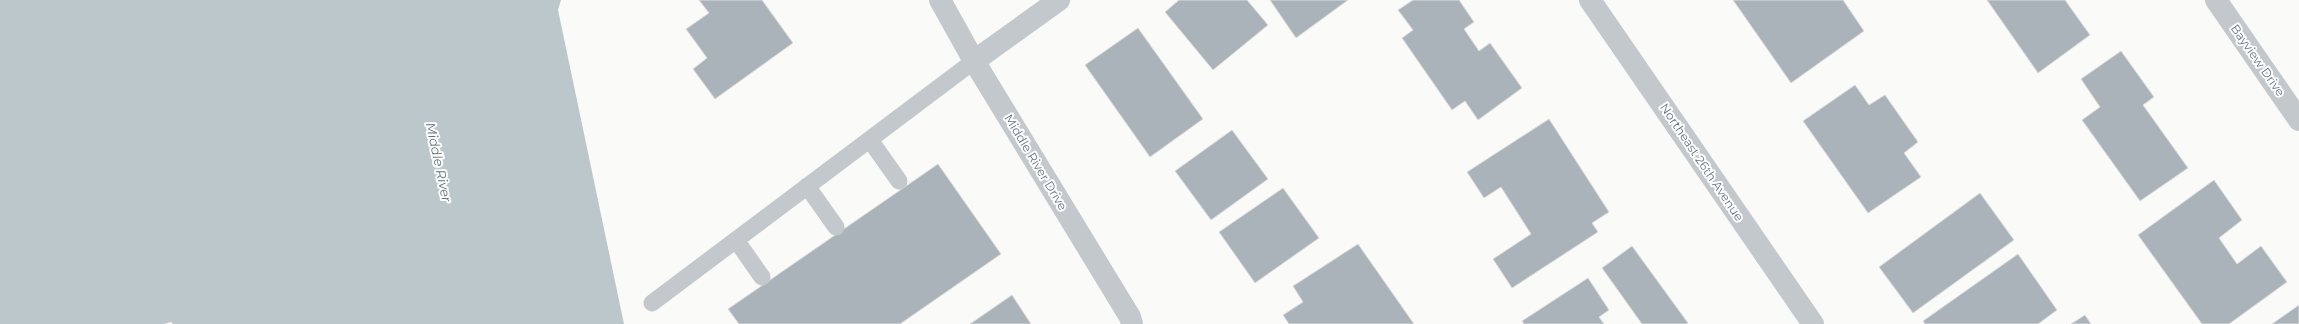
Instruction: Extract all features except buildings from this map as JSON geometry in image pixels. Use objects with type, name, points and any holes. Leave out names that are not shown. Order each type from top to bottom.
[{"type":"street","name":"Middle River Drive","points":[[940,0],[974,61],[1130,317],[1132,324]]},
{"type":"street","points":[[974,61],[1059,0]]},
{"type":"street","name":"Northeast 26th Avenue","points":[[1590,0],[1813,324]]},
{"type":"street","name":"Bayview Drive","points":[[2216,0],[2299,120]]},
{"type":"lane","points":[[652,303],[974,61]]},
{"type":"lane","points":[[870,140],[899,181]]},
{"type":"lane","points":[[808,186],[836,227]]},
{"type":"lane","points":[[736,240],[762,277]]},
{"type":"water","name":"Middle River","points":[[0,0],[561,0],[558,10],[624,324],[173,324],[171,322],[164,324],[0,324]]}]
